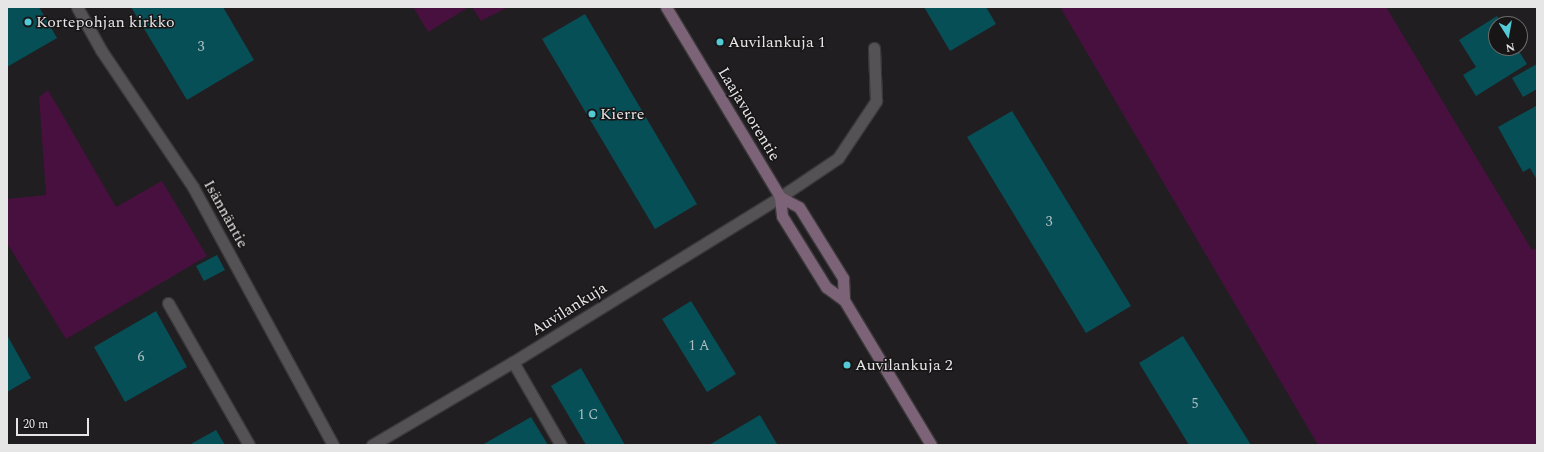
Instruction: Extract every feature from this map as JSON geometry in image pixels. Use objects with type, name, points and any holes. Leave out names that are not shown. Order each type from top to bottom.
[{"type":"main road","name":"Laajavuorentie","points":[[666,7],[780,197],[782,216],[826,288],[844,300],[931,445]]},
{"type":"main road","name":"Laajavuorentie","points":[[780,197],[799,207],[843,278],[844,300]]},
{"type":"street","name":"Isännäntie","points":[[77,7],[101,50],[194,187],[333,445]]},
{"type":"street","name":"Auvilankuja","points":[[372,445],[513,362],[780,197],[838,158],[876,101],[874,48]]},
{"type":"street","points":[[168,303],[249,445]]},
{"type":"street","points":[[513,362],[561,445]]},
{"type":"shaded area","points":[[413,7],[469,7],[428,32]]},
{"type":"shaded area","points":[[472,7],[508,7],[481,21]]},
{"type":"shaded area","points":[[1060,7],[1386,7],[1532,250],[1537,248],[1537,445],[1318,445]]},
{"type":"shaded area","points":[[48,90],[116,207],[162,181],[207,256],[66,339],[7,243],[7,199],[46,195],[39,97]]},
{"type":"building","name":"Kortepohjan kirkko","points":[[7,7],[39,7],[57,38],[7,67]]},
{"type":"building","points":[[131,7],[223,7],[254,60],[187,100]]},
{"type":"building","points":[[924,7],[986,7],[996,24],[950,51]]},
{"type":"building","points":[[585,14],[697,204],[655,229],[542,39]]},
{"type":"building","points":[[1488,22],[1488,56],[1522,56],[1527,64],[1476,96],[1463,75],[1476,67],[1459,40]]},
{"type":"building","points":[[1537,64],[1537,89],[1523,97],[1512,78]]},
{"type":"building","points":[[1536,106],[1537,180],[1530,168],[1523,172],[1498,127]]},
{"type":"building","points":[[1012,111],[1131,306],[1086,333],[967,137]]},
{"type":"building","points":[[217,255],[225,270],[204,281],[196,266]]},
{"type":"building","points":[[691,301],[736,374],[707,392],[662,319]]},
{"type":"building","points":[[156,311],[187,367],[125,402],[94,347]]},
{"type":"building","points":[[7,335],[31,378],[7,392]]},
{"type":"building","points":[[1183,336],[1251,445],[1189,445],[1139,363]]},
{"type":"building","points":[[581,368],[625,445],[586,445],[551,386]]},
{"type":"building","points":[[760,415],[777,444],[709,445]]},
{"type":"building","points":[[531,417],[548,445],[482,445]]},
{"type":"building","points":[[216,430],[225,445],[189,445]]},
{"type":"place","name":"Kortepohjan kirkko","points":[[28,22]]},
{"type":"place","name":"Auvilankuja 1","points":[[720,42]]},
{"type":"place","name":"Kierre","points":[[592,114]]},
{"type":"place","name":"Auvilankuja 2","points":[[847,365]]}]
